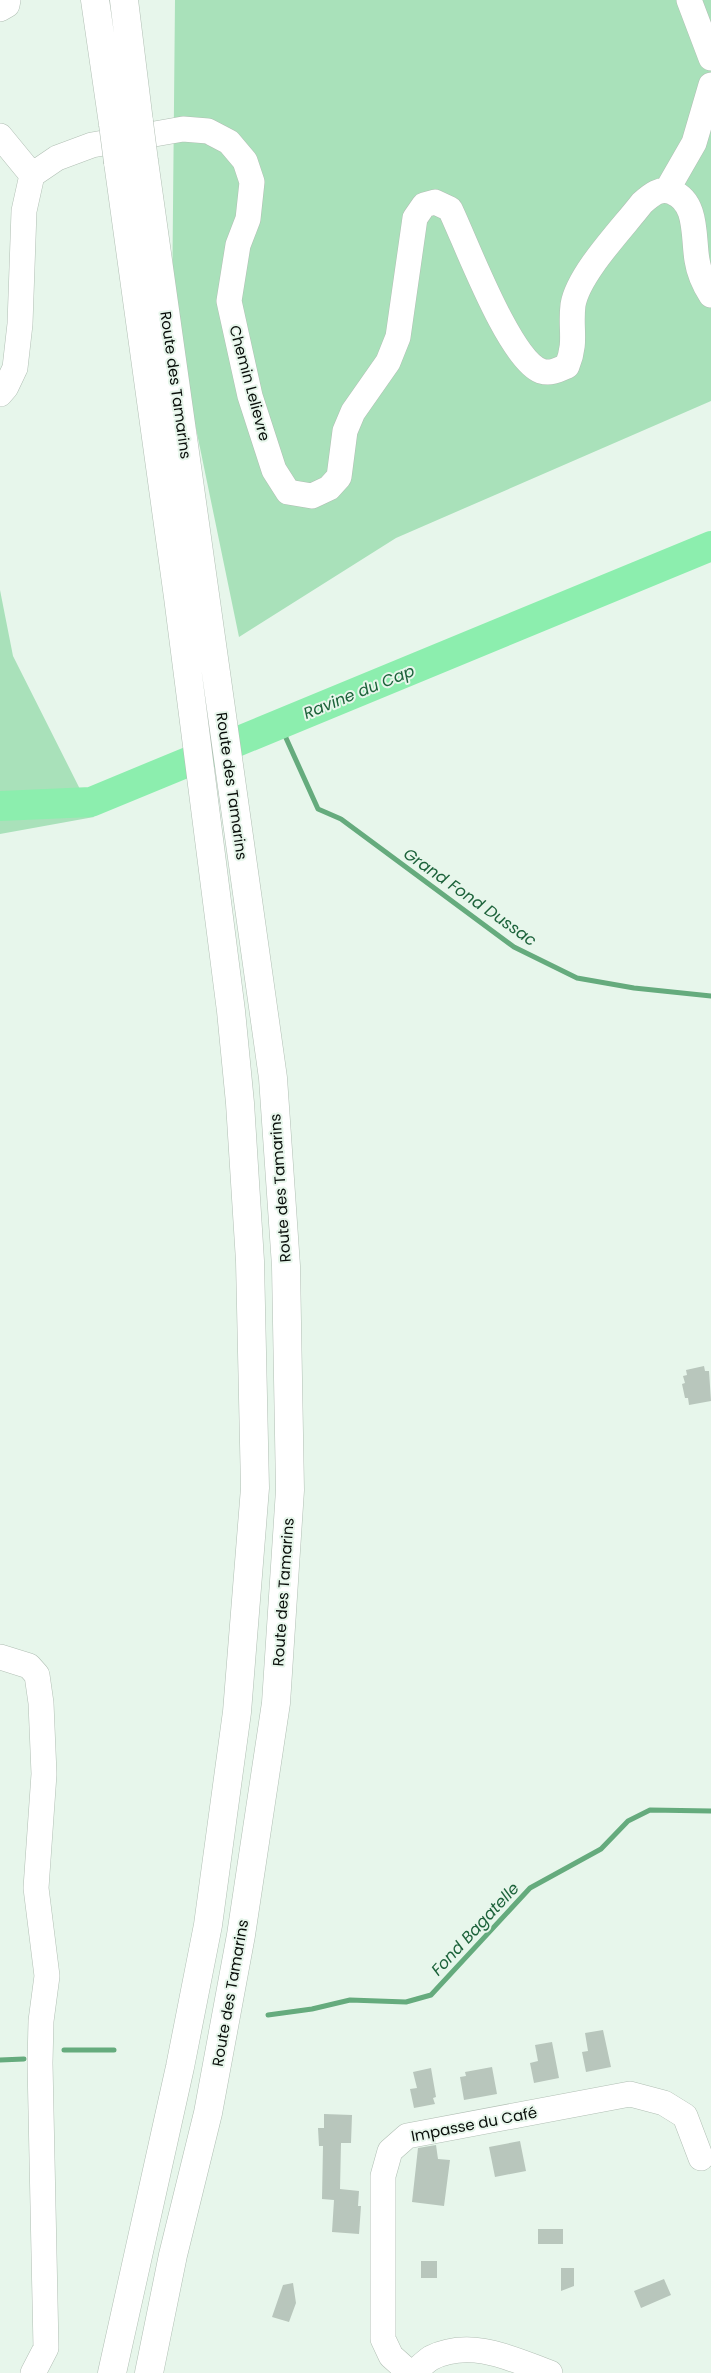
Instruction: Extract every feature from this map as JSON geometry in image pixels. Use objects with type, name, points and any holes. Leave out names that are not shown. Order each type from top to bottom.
[{"type":"highway","name":"Route des Tamarins","points":[[95,0],[126,123]]},
{"type":"highway","name":"Route des Tamarins","points":[[112,2373],[180,2067],[208,1925],[237,1712],[255,1488],[250,1262],[240,1103],[231,1011],[178,596],[126,123],[124,0]]},
{"type":"highway","name":"Route des Tamarins","points":[[131,162],[206,592],[273,1078],[285,1256],[289,1509],[276,1703],[241,1935],[208,2113],[174,2255],[149,2373]]},
{"type":"street","points":[[0,9],[6,5],[8,0]]},
{"type":"street","points":[[689,0],[711,58]]},
{"type":"street","points":[[711,85],[694,143],[667,190],[681,196],[692,212],[697,261],[703,282],[711,295]]},
{"type":"street","name":"Chemin Lelievre","points":[[32,175],[57,158],[92,144],[183,129],[208,130],[229,142],[245,161],[252,182],[248,219],[238,245],[229,301],[250,396],[278,477],[288,492],[312,496],[329,488],[339,477],[345,431],[353,412],[388,362],[398,337],[415,218],[424,205],[435,202],[450,209],[495,310],[522,354],[540,370],[553,373],[567,366],[573,352],[573,305],[584,276],[642,203],[654,193],[667,190]]},
{"type":"street","points":[[0,136],[32,175],[24,211],[20,324],[15,368],[6,387],[0,394]]},
{"type":"street","points":[[0,1657],[29,1666],[38,1675],[41,1703],[44,1774],[36,1888],[47,1976],[41,2021],[40,2063],[46,2348],[33,2373]]},
{"type":"street","name":"Impasse du Café","points":[[412,2373],[391,2356],[383,2339],[383,2176],[390,2151],[407,2136],[630,2094],[664,2102],[685,2116],[701,2158]]},
{"type":"street","points":[[412,2373],[430,2359],[459,2349],[490,2352],[550,2373]]},
{"type":"green space","points":[[175,0],[711,0],[711,401],[396,538],[239,637],[172,312]]},
{"type":"green space","points":[[0,590],[13,656],[94,817],[0,834]]},
{"type":"building","points":[[704,1366],[705,1371],[709,1371],[711,1401],[689,1405],[688,1398],[685,1398],[682,1384],[685,1383],[683,1376],[687,1375],[686,1370]]},
{"type":"building","points":[[603,2030],[611,2067],[586,2072],[582,2052],[588,2051],[585,2033]]},
{"type":"building","points":[[552,2042],[559,2078],[534,2083],[530,2063],[538,2061],[535,2045]]},
{"type":"building","points":[[492,2067],[497,2094],[464,2100],[460,2077],[466,2076],[465,2072]]},
{"type":"building","points":[[431,2068],[436,2097],[433,2098],[435,2104],[414,2108],[410,2089],[417,2088],[413,2072]]},
{"type":"building","points":[[324,2114],[352,2115],[351,2143],[341,2143],[340,2189],[359,2191],[358,2206],[361,2206],[359,2234],[332,2232],[334,2200],[322,2199],[323,2146],[319,2146],[318,2128],[324,2128]]},
{"type":"building","points":[[520,2141],[526,2171],[495,2177],[489,2147]]},
{"type":"building","points":[[436,2145],[438,2159],[450,2160],[444,2206],[412,2202],[418,2148]]},
{"type":"building","points":[[538,2229],[563,2229],[563,2244],[538,2244]]},
{"type":"building","points":[[421,2261],[437,2261],[437,2278],[421,2278]]},
{"type":"building","points":[[561,2268],[574,2268],[574,2286],[561,2291]]},
{"type":"building","points":[[664,2279],[671,2295],[641,2308],[634,2291]]},
{"type":"building","points":[[293,2283],[296,2303],[289,2322],[272,2317],[283,2285]]},
{"type":"waterway","name":"Ravine du Cap","points":[[0,806],[91,802],[711,546]]},
{"type":"waterway","name":"Grand Fond Dussac","points":[[285,721],[286,738],[318,809],[341,819],[514,947],[577,978],[634,988],[711,996]]},
{"type":"waterway","name":"Fond Bagatelle","points":[[268,2015],[312,2009],[350,2000],[406,2002],[431,1995],[530,1888],[601,1849],[628,1821],[650,1810],[711,1811]]},
{"type":"waterway","name":"Fond Bagatelle","points":[[64,2050],[114,2050]]},
{"type":"waterway","name":"Fond Bagatelle","points":[[0,2060],[24,2059]]}]
